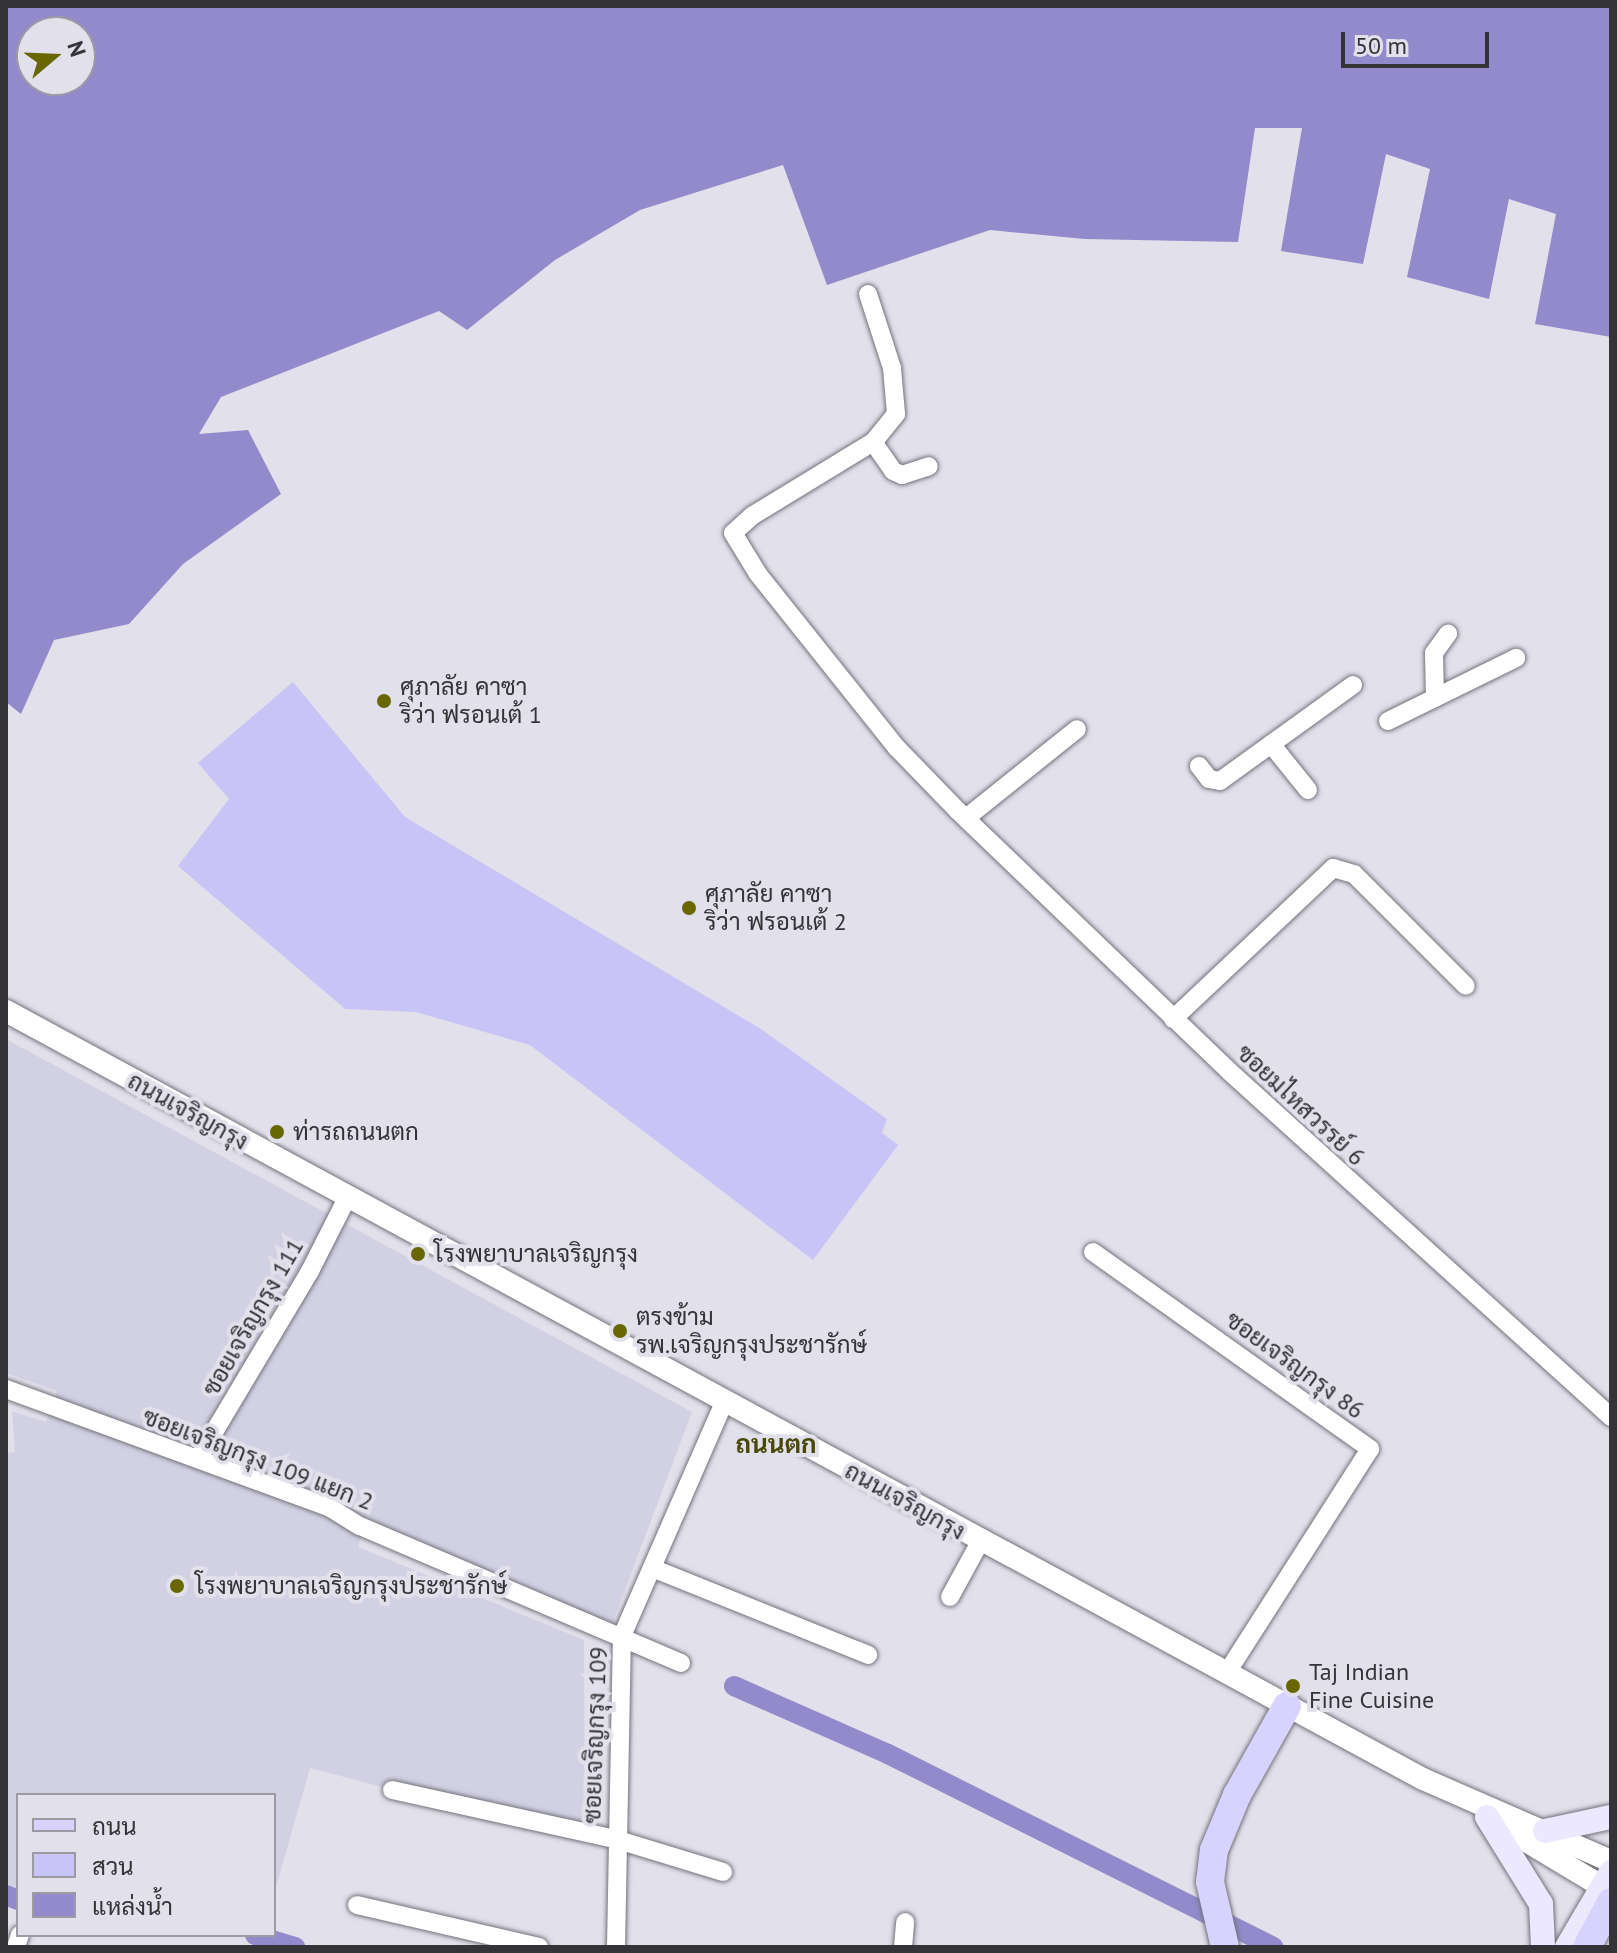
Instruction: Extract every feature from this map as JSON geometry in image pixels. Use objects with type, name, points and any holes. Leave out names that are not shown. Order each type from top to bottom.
[{"type":"main road","points":[[1225,1947],[1210,1882],[1224,1822],[1287,1706]]},
{"type":"main road","points":[[1478,1810],[1541,1904],[1543,1947]]},
{"type":"main road","points":[[1545,1831],[1611,1817]]},
{"type":"main road","points":[[1567,1947],[1609,1888]]},
{"type":"main road","points":[[1587,1947],[1609,1888]]},
{"type":"street","points":[[868,294],[896,395],[896,414],[873,442],[885,462],[902,475],[929,466]]},
{"type":"street","name":"ซอยมไหสวรรย์ 6","points":[[873,442],[752,516],[733,533],[758,574],[897,748],[966,818],[1173,1019],[1611,1417]]},
{"type":"street","points":[[1435,698],[1434,653],[1448,634]]},
{"type":"street","points":[[1388,721],[1516,658]]},
{"type":"street","points":[[1199,766],[1209,779],[1220,781],[1353,685]]},
{"type":"street","points":[[966,818],[1077,729]]},
{"type":"street","points":[[1271,744],[1308,790]]},
{"type":"street","points":[[1173,1019],[1333,868],[1354,874],[1466,986]]},
{"type":"street","name":"ถนนเจริญกรุง","points":[[6,1011],[1478,1810],[1609,1888]]},
{"type":"street","name":"ซอยเจริญกรุง 111","points":[[198,1459],[310,1271],[347,1198]]},
{"type":"street","name":"ซอยเจริญกรุง 86","points":[[1093,1252],[1370,1449],[1227,1673]]},
{"type":"street","name":"ซอยเจริญกรุง 109 แยก 2","points":[[6,1389],[329,1507],[360,1526],[681,1663]]},
{"type":"street","name":"ซอยเจริญกรุง 109","points":[[616,1947],[615,1839],[622,1636],[724,1403]]},
{"type":"street","points":[[950,1597],[980,1542]]},
{"type":"street","points":[[652,1568],[868,1655]]},
{"type":"street","points":[[392,1790],[615,1839],[723,1872]]},
{"type":"street","name":"ถนนเจริญกรุง","points":[[1478,1810],[1545,1831],[1611,1861]]},
{"type":"street","points":[[357,1905],[539,1947]]},
{"type":"street","points":[[903,1947],[905,1922]]},
{"type":"shaded area","name":"โรงพยาบาลเจริญกรุงประชารักษ์","points":[[6,1039],[692,1412],[612,1624],[368,1519],[358,1547],[584,1640],[585,1840],[310,1768],[276,1887],[276,1793],[16,1793],[16,1888],[6,1884],[6,1453],[15,1452],[12,1411],[46,1422],[57,1391],[6,1373]]},
{"type":"green space","points":[[293,682],[405,817],[761,1029],[887,1119],[882,1133],[898,1145],[813,1260],[530,1045],[416,1012],[345,1009],[178,866],[229,799],[198,763]]},
{"type":"water","points":[[6,6],[1611,6],[1611,337],[1535,324],[1556,214],[1509,199],[1489,299],[1407,277],[1430,169],[1386,154],[1363,264],[1281,251],[1302,128],[1255,128],[1238,242],[1085,239],[990,230],[827,285],[783,165],[640,210],[555,260],[467,330],[439,311],[221,397],[199,434],[248,430],[281,494],[183,564],[129,624],[54,640],[21,714],[6,702]]},
{"type":"waterway","points":[[734,1686],[888,1754],[1273,1947]]},
{"type":"waterway","points":[[6,1895],[16,1899]]},
{"type":"waterway","points":[[262,1937],[295,1947]]},
{"type":"place","name":"ศุภาลัย คาซา ริว่า ฟรอนเต้ 1","points":[[384,701]]},
{"type":"place","name":"ศุภาลัย คาซา ริว่า ฟรอนเต้ 2","points":[[689,908]]},
{"type":"place","name":"ท่ารถถนนตก","points":[[277,1132]]},
{"type":"place","name":"โรงพยาบาลเจริญกรุง","points":[[418,1254]]},
{"type":"place","name":"ตรงข้าม รพ.เจริญกรุงประชารักษ์","points":[[620,1331]]},
{"type":"place","name":"โรงพยาบาลเจริญกรุงประชารักษ์","points":[[177,1586]]},
{"type":"place","name":"Taj Indian Fine Cuisine","points":[[1293,1686]]},
{"type":"district","name":"ถนนตก","points":[[776,1444]]}]
